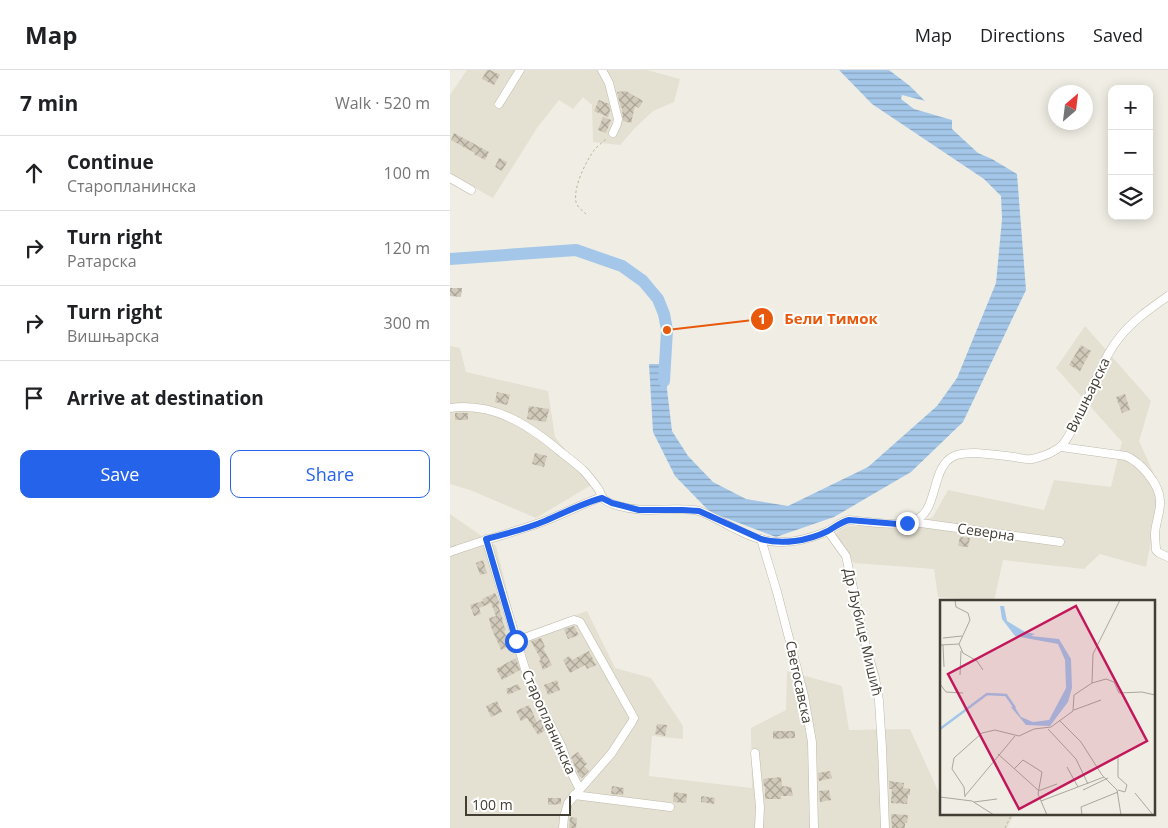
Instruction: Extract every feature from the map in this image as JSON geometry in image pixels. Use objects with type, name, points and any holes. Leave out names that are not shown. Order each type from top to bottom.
[{"type":"street","points":[[499,104],[520,70]]},
{"type":"street","points":[[602,70],[609,82],[618,119],[613,133]]},
{"type":"street","points":[[450,178],[471,190]]},
{"type":"street","name":"Вишњарска","points":[[912,522],[926,511],[939,473],[946,462],[954,456],[967,453],[1031,459],[1044,456],[1061,447],[1076,425],[1110,352],[1119,337],[1133,323],[1168,296]]},
{"type":"street","points":[[450,408],[464,406],[487,410],[506,415],[527,426],[585,472],[602,498],[612,503],[639,510],[699,511],[769,542],[788,542],[812,537],[849,520],[898,524],[912,522]]},
{"type":"street","points":[[1061,447],[1126,456],[1141,466],[1159,492],[1160,501],[1155,534],[1156,550],[1168,557]]},
{"type":"street","points":[[450,552],[536,524],[602,498]]},
{"type":"street","name":"Северна","points":[[912,522],[1060,542]]},
{"type":"street","name":"Др Љубице Мишић","points":[[828,531],[846,556],[875,678],[882,748],[886,828]]},
{"type":"street","name":"Старопланинска","points":[[486,539],[526,672],[562,747],[576,792]]},
{"type":"street","name":"Светосавска","points":[[761,539],[804,696],[812,742],[814,828]]},
{"type":"street","points":[[516,641],[574,620],[580,622],[634,718],[611,754],[576,792],[566,806],[564,828]]},
{"type":"street","points":[[755,753],[760,807],[759,828]]},
{"type":"street","points":[[576,792],[670,807]]},
{"type":"path","points":[[586,214],[576,202],[577,188],[586,162],[596,148],[613,133]]},
{"type":"path","points":[[1005,828],[1011,816]]},
{"type":"shaded area","points":[[467,70],[647,70],[680,79],[674,102],[653,111],[620,145],[593,142],[592,105],[583,97],[573,109],[559,100],[537,128],[493,198],[450,174],[450,95]]},
{"type":"shaded area","points":[[1085,326],[1151,401],[1139,441],[1161,491],[1146,567],[1100,554],[1084,569],[1003,560],[994,600],[980,600],[938,597],[934,569],[854,563],[834,535],[840,530],[848,526],[908,527],[933,517],[948,490],[1044,510],[1054,480],[1111,487],[1122,442],[1056,368]]},
{"type":"shaded area","points":[[450,346],[460,348],[466,372],[548,391],[555,437],[593,484],[536,518],[470,490],[450,484]]},
{"type":"shaded area","points":[[450,514],[496,546],[518,635],[587,611],[615,668],[651,678],[683,726],[683,739],[652,736],[649,776],[752,788],[751,728],[786,710],[787,671],[842,686],[849,730],[910,729],[940,793],[940,816],[1013,816],[1007,828],[450,828]]},
{"type":"water","points":[[839,70],[889,70],[910,86],[925,101],[902,95],[901,99],[914,109],[952,120],[952,129],[978,153],[1017,174],[1026,290],[963,422],[911,472],[834,517],[776,537],[710,512],[675,476],[653,432],[649,364],[667,364],[667,389],[672,431],[688,456],[713,482],[746,499],[788,506],[868,467],[937,406],[957,378],[996,283],[1002,219],[1001,196],[984,179],[872,104]]},
{"type":"building","points":[[487,70],[500,75],[494,85],[482,79]]},
{"type":"building","points":[[626,91],[643,101],[639,108],[635,106],[631,123],[623,121],[622,108],[617,92]]},
{"type":"building","points":[[599,100],[609,104],[610,111],[608,117],[594,111]]},
{"type":"building","points":[[603,117],[611,120],[606,133],[598,130]]},
{"type":"building","points":[[454,133],[489,152],[485,160],[451,140]]},
{"type":"building","points":[[499,158],[507,162],[502,171],[495,167]]},
{"type":"building","points":[[450,288],[462,288],[461,297],[450,296]]},
{"type":"building","points":[[1081,345],[1091,351],[1080,371],[1069,365]]},
{"type":"building","points":[[497,392],[510,395],[507,405],[495,402]]},
{"type":"building","points":[[1125,394],[1130,410],[1122,413],[1116,397]]},
{"type":"building","points":[[529,406],[549,409],[546,422],[527,419]]},
{"type":"building","points":[[455,413],[468,413],[468,420],[455,420]]},
{"type":"building","points":[[535,453],[547,456],[544,467],[532,464]]},
{"type":"building","points":[[960,537],[970,538],[968,547],[958,546]]},
{"type":"building","points":[[483,560],[487,573],[480,575],[476,563]]},
{"type":"building","points":[[495,593],[500,604],[498,605],[506,630],[504,631],[510,646],[501,650],[489,618],[496,616],[491,603],[479,608],[481,614],[474,616],[470,605],[483,601],[482,599]]},
{"type":"building","points":[[574,626],[579,635],[568,639],[564,629]]},
{"type":"building","points":[[541,638],[545,647],[543,648],[552,665],[543,670],[539,661],[541,660],[531,641]]},
{"type":"building","points":[[589,651],[596,665],[587,669],[585,665],[570,673],[563,660],[569,656],[572,660]]},
{"type":"building","points":[[516,658],[520,670],[502,680],[496,669]]},
{"type":"building","points":[[557,680],[560,690],[548,695],[544,685]]},
{"type":"building","points":[[518,684],[521,689],[508,695],[506,689]]},
{"type":"building","points":[[497,701],[502,712],[491,717],[486,706]]},
{"type":"building","points":[[529,705],[537,722],[541,719],[547,729],[538,735],[527,718],[521,721],[516,711]]},
{"type":"building","points":[[657,724],[667,725],[665,736],[655,734]]},
{"type":"building","points":[[773,731],[795,731],[795,738],[773,739]]},
{"type":"building","points":[[578,752],[587,764],[584,766],[589,771],[582,778],[579,776],[571,757]]},
{"type":"building","points":[[830,771],[832,778],[819,781],[818,773]]},
{"type":"building","points":[[781,777],[782,786],[791,787],[793,796],[781,796],[781,799],[765,799],[763,779]]},
{"type":"building","points":[[889,781],[904,783],[903,788],[910,789],[907,804],[891,803],[892,789],[889,789]]},
{"type":"building","points":[[612,786],[624,788],[623,795],[611,794]]},
{"type":"building","points":[[829,790],[831,800],[820,802],[819,791]]},
{"type":"building","points":[[674,792],[687,794],[686,803],[673,802]]},
{"type":"building","points":[[701,796],[715,798],[714,804],[701,802]]},
{"type":"building","points":[[548,798],[561,798],[561,804],[548,805]]},
{"type":"building","points":[[891,814],[908,815],[905,828],[892,828]]},
{"type":"building","points":[[570,817],[577,818],[576,828],[569,828]]},
{"type":"waterway","points":[[450,259],[576,250],[622,266],[643,281],[658,299],[664,314],[667,330],[664,381]]},
{"type":"place","name":"Бели Тимок","points":[[667,330]]},
{"type":"route","points":[[516,641],[486,539],[527,528],[591,501],[602,498],[621,506],[639,510],[699,511],[769,542],[788,542],[812,537],[849,520],[907,523]]}]
